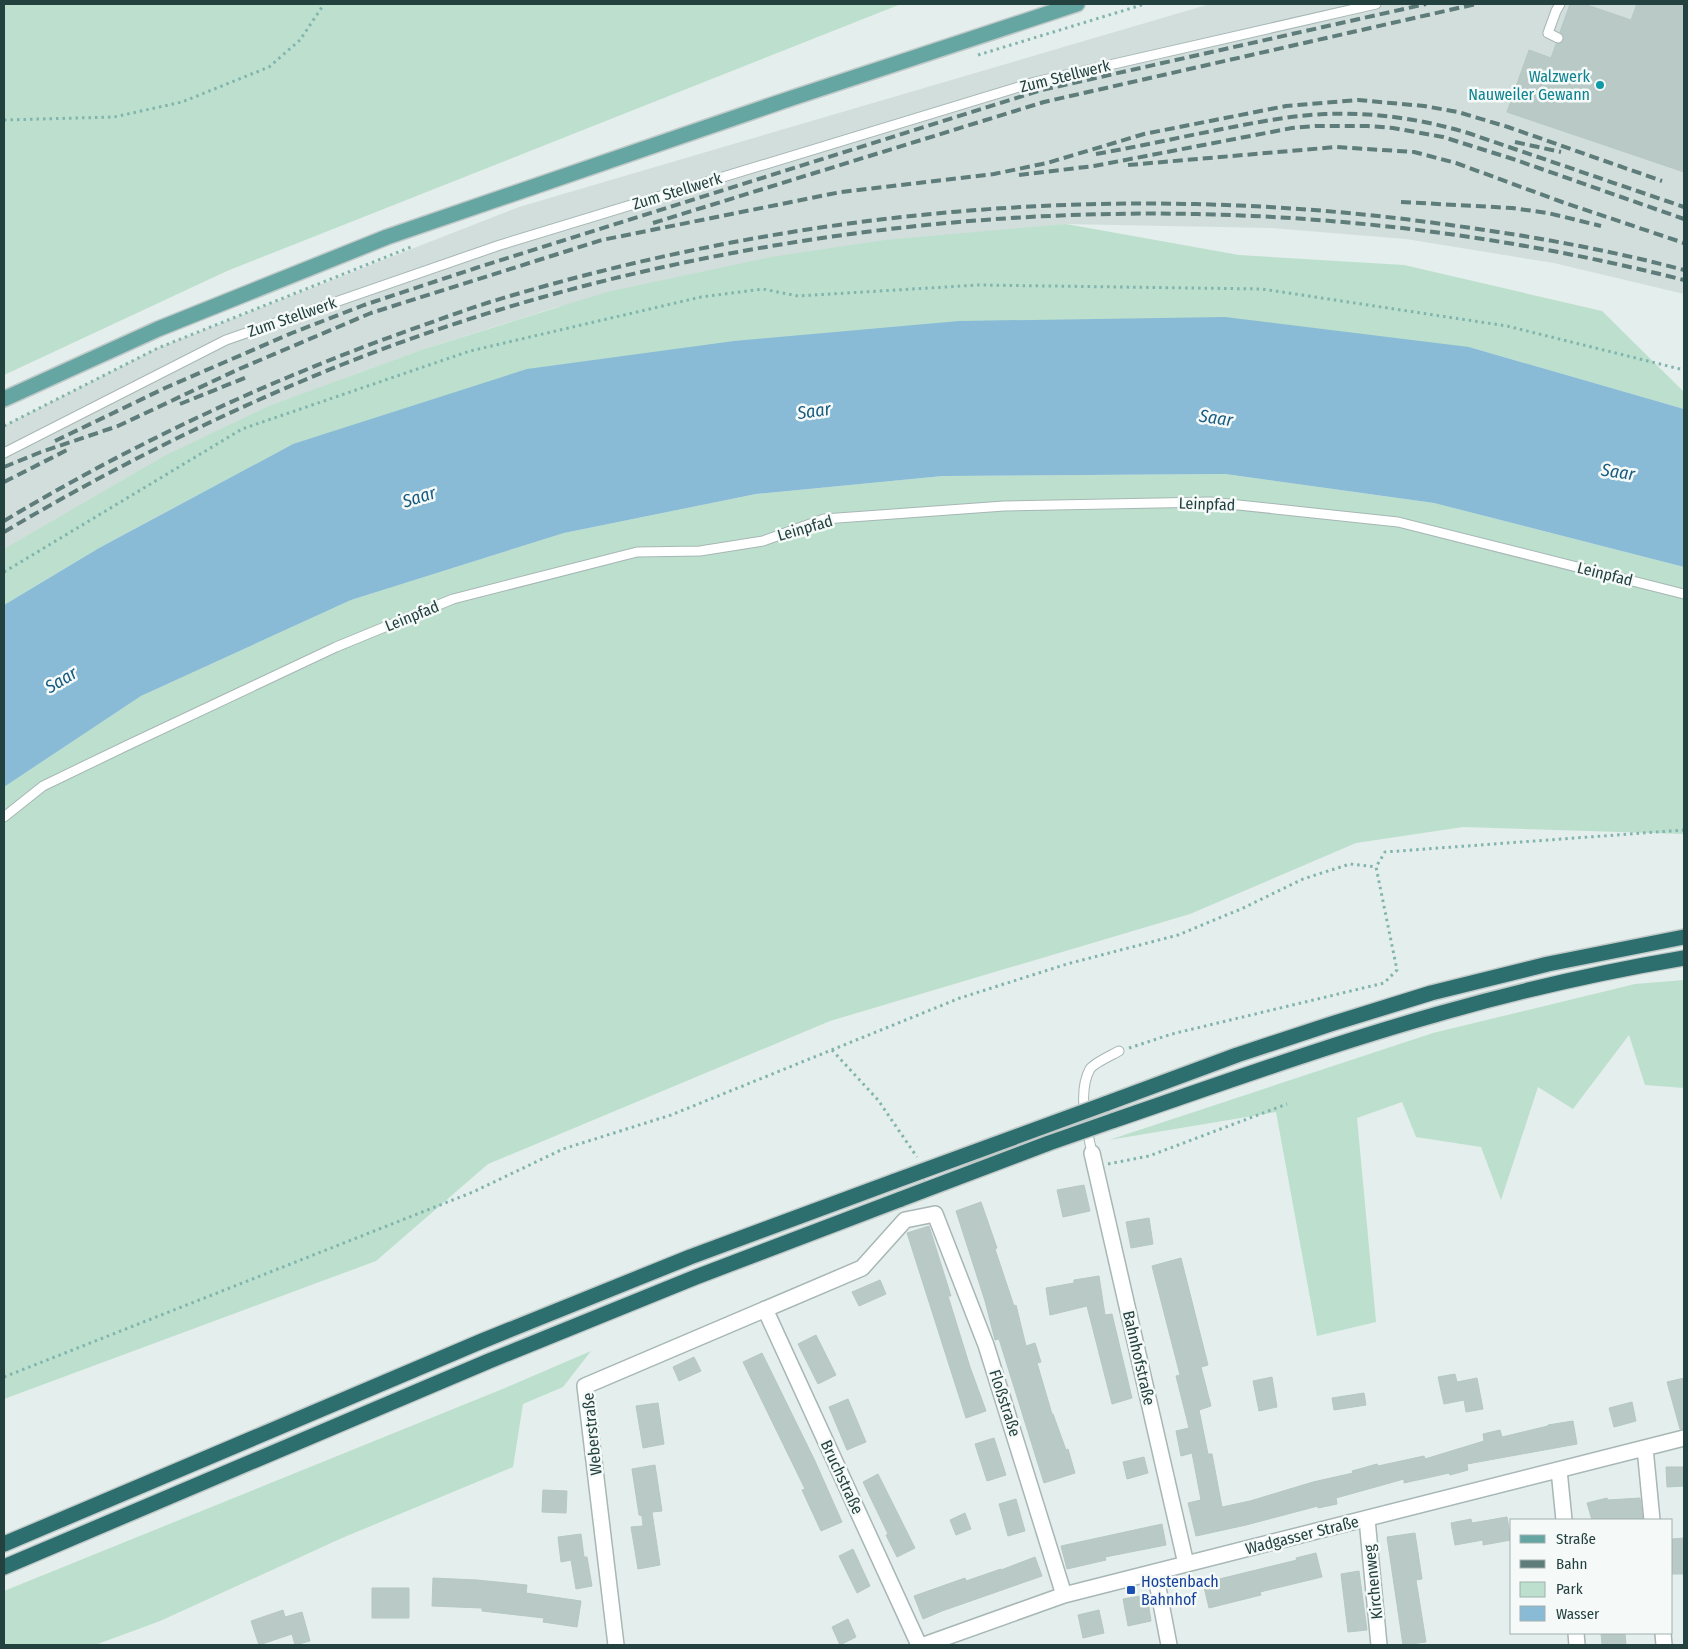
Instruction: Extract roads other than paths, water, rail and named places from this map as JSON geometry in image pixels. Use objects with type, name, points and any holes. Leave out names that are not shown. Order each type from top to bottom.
[{"type":"highway","points":[[4,1544],[482,1341],[690,1257],[1246,1052],[1432,993],[1548,964],[1684,937]]},
{"type":"highway","points":[[4,1567],[489,1361],[696,1277],[1049,1143],[1244,1076],[1438,1014],[1551,985],[1684,958]]},
{"type":"main road","points":[[4,399],[158,329],[387,237],[792,98],[1077,4]]},
{"type":"street","name":"Bahnhofstraße","points":[[1094,1160],[1186,1564]]},
{"type":"street","name":"Floßstraße","points":[[765,1309],[862,1268],[905,1220],[935,1214],[986,1345],[1064,1596]]},
{"type":"street","name":"Weberstraße","points":[[616,1645],[585,1386],[765,1309]]},
{"type":"street","name":"Bruchstraße","points":[[765,1309],[920,1645]]},
{"type":"street","name":"Wadgasser Straße","points":[[924,1645],[1064,1596],[1684,1438]]},
{"type":"street","points":[[1645,1448],[1652,1519]]},
{"type":"street","points":[[1559,1470],[1564,1519]]},
{"type":"street","name":"Kirchenweg","points":[[1367,1520],[1380,1645]]},
{"type":"street","points":[[1155,1572],[1169,1645]]},
{"type":"lane","name":"Zum Stellwerk","points":[[4,453],[226,340],[500,245],[1035,82],[1376,4]]},
{"type":"lane","points":[[1558,38],[1548,33],[1560,4]]},
{"type":"lane","name":"Leinpfad","points":[[4,817],[44,786],[128,745],[336,647],[452,599],[637,552],[700,552],[763,541],[824,519],[1004,506],[1210,502],[1398,522],[1684,594]]},
{"type":"lane","points":[[1094,1160],[1084,1119],[1084,1084],[1090,1068],[1119,1051]]},
{"type":"lane","points":[[929,1178],[1084,1119]]},
{"type":"water","name":"Saar","points":[[1225,317],[1469,347],[1684,409],[1684,567],[1434,503],[1225,474],[943,476],[756,494],[564,533],[351,600],[141,696],[4,787],[4,605],[99,548],[293,444],[527,369],[734,341],[959,321]]},
{"type":"railway","points":[[55,441],[165,388],[292,333],[364,305],[476,268],[1042,90],[1426,4]]},
{"type":"railway","points":[[653,223],[1044,102],[1476,4]]},
{"type":"railway","points":[[4,467],[41,452],[118,426],[239,369],[371,313],[602,240],[841,192],[994,174],[1047,163],[1144,134],[1286,106],[1358,100],[1424,106],[1458,112],[1508,127],[1662,181]]},
{"type":"railway","points":[[1096,154],[1293,117],[1325,114],[1379,115],[1415,120],[1468,133],[1684,207]]},
{"type":"railway","points":[[1019,175],[1094,166],[1292,128],[1368,126],[1393,128],[1443,137],[1513,159],[1684,219]]},
{"type":"railway","points":[[1515,142],[1561,152]]},
{"type":"railway","points":[[1128,165],[1336,147],[1414,152],[1456,163],[1562,202],[1684,243]]},
{"type":"railway","points":[[1401,202],[1512,208],[1548,213],[1601,226]]},
{"type":"railway","points":[[4,521],[101,466],[201,416],[303,371],[448,316],[490,302],[605,270],[722,244],[840,225],[958,212],[1078,205],[1197,204],[1316,210],[1435,223],[1529,237],[1591,248],[1684,270]]},
{"type":"railway","points":[[4,532],[127,463],[211,422],[297,383],[421,335],[503,309],[626,275],[795,242],[922,225],[1050,216],[1177,214],[1304,219],[1431,232],[1558,252],[1684,280]]},
{"type":"railway","points":[[180,404],[247,377]]},
{"type":"railway","points":[[4,482],[71,448]]},
{"type":"place","name":"Walzwerk Nauweiler Gewann","points":[[1600,85]]},
{"type":"place","name":"Hostenbach Bahnhof","points":[[1131,1590]]}]
